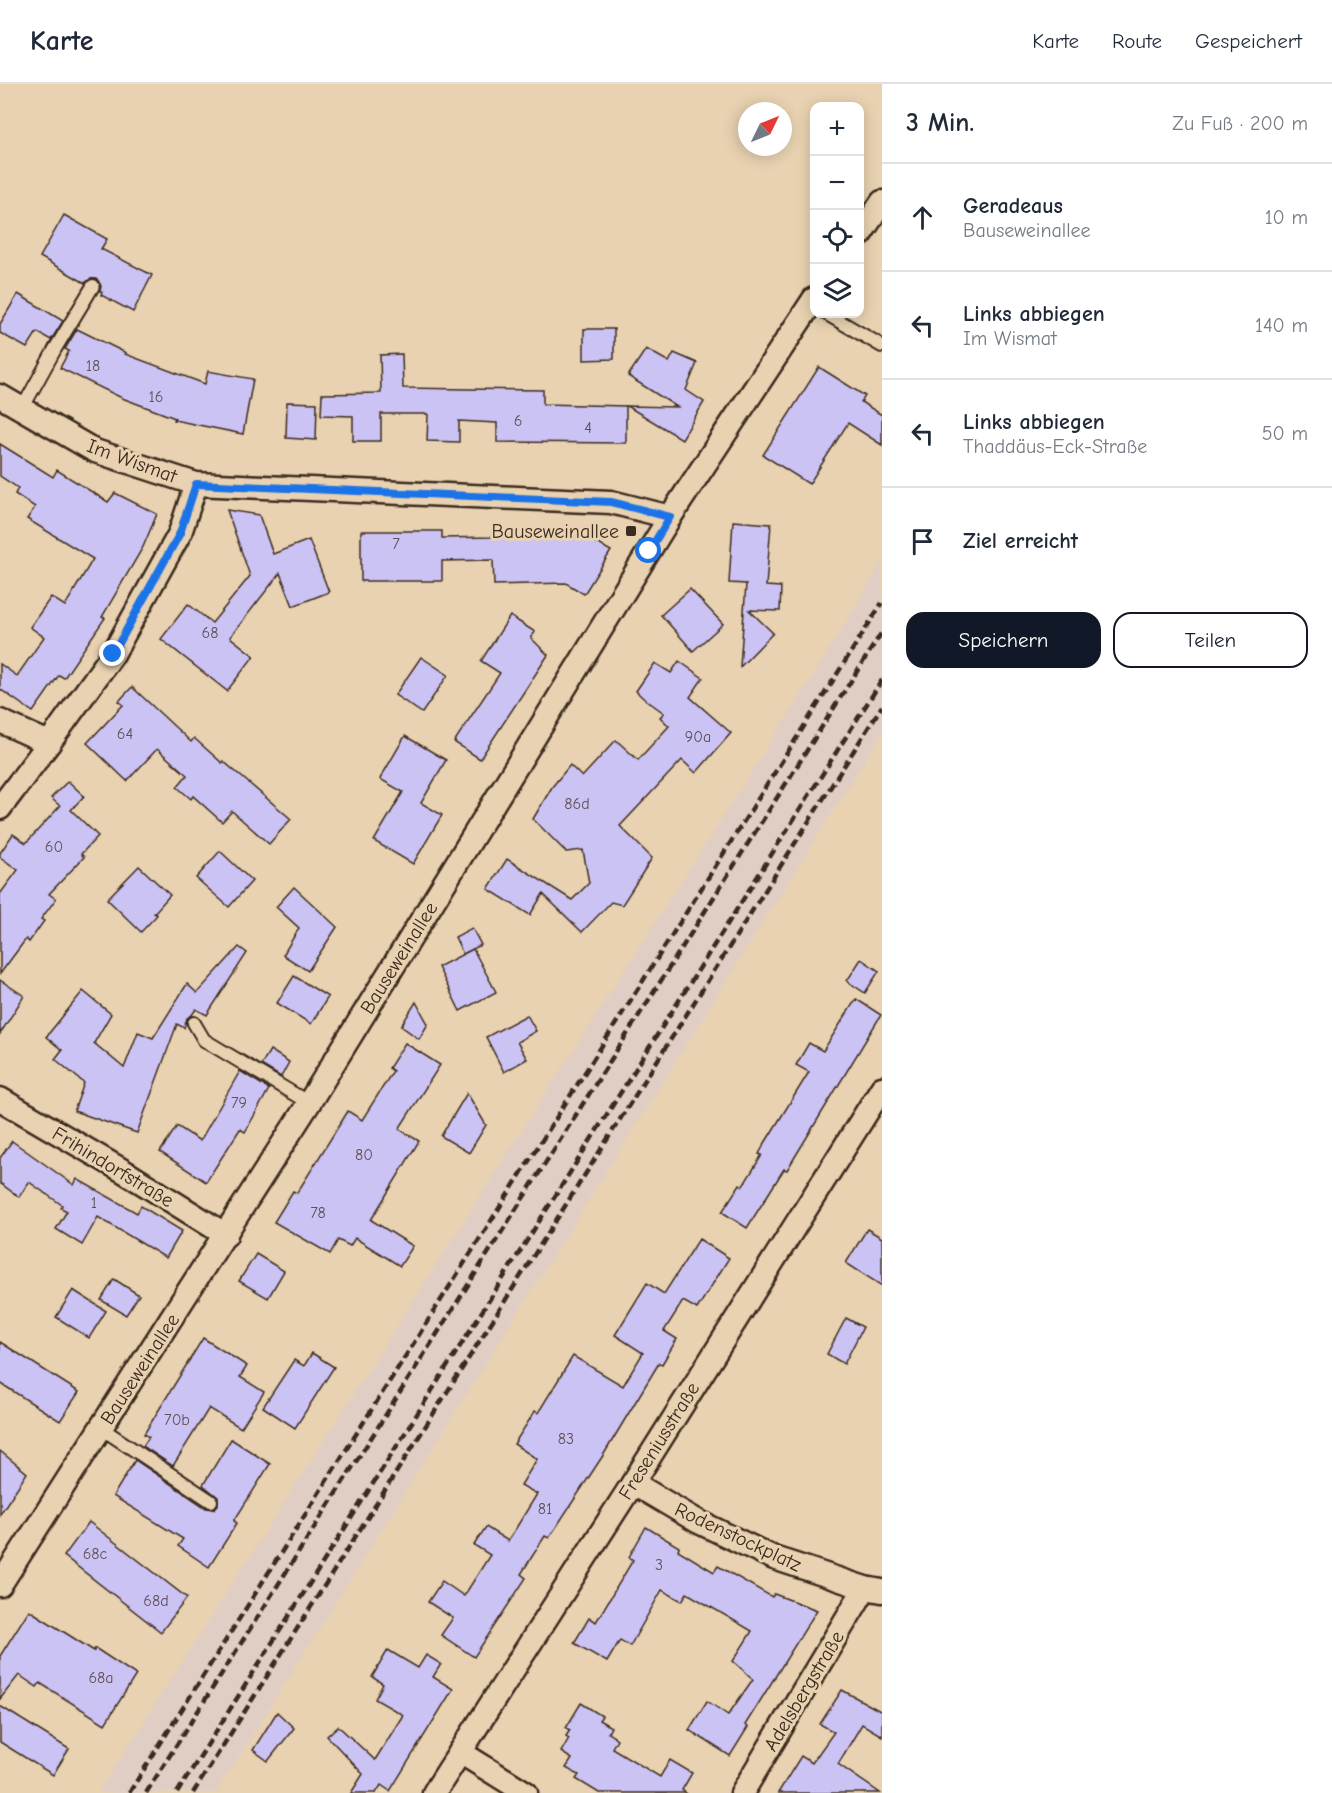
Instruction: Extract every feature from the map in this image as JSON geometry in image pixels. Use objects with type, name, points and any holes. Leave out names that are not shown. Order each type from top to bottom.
[{"type":"street","points":[[864,229],[882,202]]},
{"type":"street","name":"Bauseweinallee","points":[[0,1585],[309,1103],[670,517],[810,316]]},
{"type":"street","name":"Im Wismat","points":[[0,396],[95,451],[196,484],[611,502],[670,517]]},
{"type":"street","points":[[0,808],[113,654],[180,533],[196,484]]},
{"type":"street","points":[[0,721],[49,743]]},
{"type":"street","name":"Freseniusstraße","points":[[434,1793],[882,1088]]},
{"type":"street","name":"Frihindorfstraße","points":[[0,1099],[125,1172],[226,1235]]},
{"type":"street","name":"Rodenstockplatz","points":[[633,1483],[697,1521],[774,1558],[873,1590]]},
{"type":"street","name":"Adelsbergstraße","points":[[742,1793],[873,1590]]},
{"type":"street","points":[[460,1752],[526,1793]]},
{"type":"lane","points":[[22,409],[93,286]]},
{"type":"lane","points":[[836,318],[882,346]]},
{"type":"lane","points":[[194,1023],[204,1040],[309,1103]]},
{"type":"lane","points":[[101,1428],[211,1501]]},
{"type":"shaded area","points":[[882,562],[882,733],[216,1793],[98,1793],[816,671]]},
{"type":"building","points":[[64,215],[107,239],[101,249],[152,275],[133,312],[101,295],[101,286],[97,279],[90,279],[85,283],[40,257]]},
{"type":"building","points":[[18,294],[63,321],[51,340],[37,332],[27,348],[0,333],[0,324]]},
{"type":"building","points":[[77,329],[125,354],[205,384],[208,371],[253,379],[243,434],[174,420],[175,418],[122,398],[60,368],[69,351],[65,349]]},
{"type":"building","points":[[584,329],[614,329],[614,359],[584,360]]},
{"type":"building","points":[[646,349],[669,362],[674,353],[697,363],[686,390],[704,402],[682,439],[627,406],[677,407],[628,376]]},
{"type":"building","points":[[402,354],[403,388],[543,390],[543,404],[626,406],[626,443],[497,442],[497,423],[459,421],[459,442],[427,441],[428,414],[381,414],[381,441],[353,441],[353,416],[321,415],[322,394],[381,393],[380,355]]},
{"type":"building","points":[[819,367],[865,396],[861,402],[882,415],[882,445],[848,423],[809,484],[763,455]]},
{"type":"building","points":[[287,402],[317,403],[316,440],[286,438]]},
{"type":"building","points":[[0,444],[53,477],[57,470],[108,502],[115,493],[157,514],[143,547],[102,617],[105,618],[64,678],[59,675],[33,712],[0,689],[0,664],[17,676],[44,637],[30,627],[51,597],[65,606],[93,559],[27,519],[35,507],[15,494],[18,488],[0,476]]},
{"type":"building","points":[[227,510],[259,515],[273,554],[309,540],[329,592],[293,606],[280,573],[230,637],[254,656],[227,691],[161,639],[188,604],[212,623],[250,576]]},
{"type":"building","points":[[733,521],[771,524],[766,586],[781,587],[780,611],[749,610],[773,633],[740,667],[746,584],[729,583]]},
{"type":"building","points":[[361,531],[442,531],[442,538],[492,537],[492,532],[579,533],[611,551],[584,594],[566,583],[494,585],[493,560],[442,561],[442,581],[361,581]]},
{"type":"building","points":[[690,589],[723,624],[693,651],[661,615]]},
{"type":"building","points":[[510,616],[535,632],[531,638],[548,655],[480,759],[454,742],[500,673],[481,661]]},
{"type":"building","points":[[421,657],[448,675],[422,713],[395,695]]},
{"type":"building","points":[[679,661],[703,678],[690,697],[731,733],[696,773],[682,760],[620,826],[652,858],[622,905],[611,902],[582,932],[543,894],[530,915],[488,889],[507,859],[572,900],[589,883],[583,850],[566,852],[533,819],[552,787],[570,765],[582,777],[616,740],[638,760],[669,726],[660,717],[664,713],[636,691],[655,663],[671,673]]},
{"type":"building","points":[[132,687],[191,742],[194,738],[291,819],[269,844],[232,811],[222,822],[193,796],[191,799],[177,787],[187,775],[157,749],[127,781],[87,743],[123,705],[119,701]]},
{"type":"building","points":[[405,736],[446,760],[421,803],[442,815],[413,864],[374,841],[403,792],[380,779]]},
{"type":"building","points":[[68,781],[84,796],[71,810],[98,836],[81,854],[84,857],[49,894],[56,899],[41,919],[44,921],[29,942],[26,939],[0,974],[0,894],[18,870],[0,857],[0,853],[13,834],[26,843],[60,806],[51,798]]},
{"type":"building","points":[[220,851],[252,881],[229,907],[196,878]]},
{"type":"building","points":[[139,866],[170,895],[154,913],[157,915],[141,932],[107,899]]},
{"type":"building","points":[[294,887],[337,927],[308,971],[283,955],[299,928],[276,907]]},
{"type":"building","points":[[472,928],[481,945],[463,954],[455,937]]},
{"type":"building","points":[[239,947],[247,953],[207,1015],[196,1009],[187,1018],[184,1028],[177,1024],[137,1133],[74,1111],[84,1083],[55,1059],[62,1050],[46,1037],[83,991],[111,1014],[94,1043],[124,1068],[138,1032],[153,1038],[187,984],[197,993]]},
{"type":"building","points":[[473,949],[496,992],[460,1011],[438,967]]},
{"type":"building","points":[[861,959],[879,971],[865,993],[847,981]]},
{"type":"building","points":[[294,976],[328,997],[311,1024],[277,1003]]},
{"type":"building","points":[[0,980],[24,996],[0,1034]]},
{"type":"building","points":[[856,999],[881,1015],[787,1170],[784,1169],[747,1228],[722,1212],[740,1184],[743,1186],[762,1155],[759,1154],[765,1143],[809,1072],[796,1065],[809,1043],[823,1051]]},
{"type":"building","points":[[416,1002],[428,1024],[419,1039],[401,1026]]},
{"type":"building","points":[[527,1015],[536,1031],[517,1042],[527,1059],[504,1072],[486,1037]]},
{"type":"building","points":[[405,1043],[440,1065],[399,1129],[419,1141],[371,1220],[413,1246],[400,1266],[355,1238],[350,1246],[338,1240],[330,1254],[274,1222],[293,1191],[297,1193],[348,1111],[362,1120],[393,1071],[389,1068]]},
{"type":"building","points":[[270,1050],[289,1062],[281,1077],[261,1065]]},
{"type":"building","points":[[240,1071],[269,1089],[245,1132],[240,1129],[206,1182],[160,1152],[177,1126],[200,1141]]},
{"type":"building","points":[[467,1093],[486,1125],[469,1153],[441,1136]]},
{"type":"building","points":[[12,1141],[74,1185],[77,1179],[137,1213],[141,1206],[182,1231],[166,1258],[98,1217],[82,1245],[56,1229],[67,1211],[61,1208],[62,1205],[29,1182],[19,1197],[0,1183],[0,1158]]},
{"type":"building","points":[[867,1229],[882,1238],[882,1286],[846,1263]]},
{"type":"building","points":[[699,1239],[729,1258],[697,1309],[683,1301],[664,1331],[677,1339],[662,1364],[659,1363],[604,1454],[549,1538],[545,1536],[521,1574],[526,1578],[474,1657],[441,1635],[453,1618],[428,1602],[442,1581],[464,1596],[490,1555],[474,1545],[486,1527],[508,1541],[537,1494],[521,1485],[537,1459],[514,1444],[535,1411],[538,1413],[573,1356],[623,1386],[643,1353],[615,1335],[647,1283],[664,1294]]},
{"type":"building","points":[[256,1254],[284,1271],[268,1298],[239,1281]]},
{"type":"building","points":[[114,1279],[139,1295],[126,1315],[101,1300]]},
{"type":"building","points":[[73,1290],[106,1311],[89,1338],[56,1317]]},
{"type":"building","points":[[846,1318],[863,1327],[844,1364],[827,1354]]},
{"type":"building","points":[[203,1338],[247,1366],[240,1377],[264,1392],[241,1428],[209,1408],[173,1466],[143,1446],[149,1437],[144,1434]]},
{"type":"building","points":[[0,1342],[79,1392],[60,1421],[0,1383]]},
{"type":"building","points":[[312,1353],[334,1367],[295,1428],[263,1407],[294,1360],[304,1366]]},
{"type":"building","points":[[231,1439],[270,1464],[234,1521],[237,1523],[209,1567],[178,1546],[183,1539],[113,1496],[135,1460],[206,1508],[214,1509],[218,1505],[218,1497],[203,1485]]},
{"type":"building","points":[[0,1451],[27,1473],[0,1514]]},
{"type":"building","points":[[89,1522],[187,1598],[161,1632],[64,1556]]},
{"type":"building","points":[[646,1527],[714,1572],[718,1566],[772,1597],[774,1594],[817,1610],[745,1725],[748,1727],[730,1756],[689,1730],[707,1701],[728,1715],[753,1679],[733,1661],[752,1631],[687,1593],[682,1601],[662,1590],[630,1646],[620,1640],[607,1662],[574,1643],[589,1618],[596,1622],[633,1560],[629,1557]]},
{"type":"building","points":[[29,1610],[136,1675],[105,1724],[40,1683],[37,1687],[19,1675],[0,1699],[0,1656]]},
{"type":"building","points":[[388,1650],[418,1668],[426,1655],[441,1664],[433,1677],[453,1689],[390,1791],[381,1785],[376,1793],[351,1793],[363,1774],[327,1736],[338,1726],[375,1760],[403,1715],[375,1699],[383,1684],[372,1677]]},
{"type":"building","points":[[842,1690],[882,1712],[882,1736],[862,1724],[838,1764],[880,1793],[778,1793],[801,1756],[812,1763],[834,1732],[820,1724]]},
{"type":"building","points":[[581,1703],[602,1716],[599,1720],[611,1727],[608,1733],[617,1739],[612,1748],[660,1777],[670,1760],[692,1773],[682,1790],[686,1793],[599,1793],[576,1779],[579,1775],[566,1768],[572,1759],[561,1752],[569,1738],[566,1736],[570,1730],[566,1728]]},
{"type":"building","points":[[0,1706],[69,1749],[53,1775],[0,1742]]},
{"type":"building","points":[[277,1712],[294,1728],[268,1761],[253,1750]]},
{"type":"railway","points":[[129,1793],[882,603]]},
{"type":"railway","points":[[146,1793],[882,632]]},
{"type":"railway","points":[[177,1793],[882,680]]},
{"type":"railway","points":[[193,1793],[882,706]]},
{"type":"place","name":"Bauseweinallee","points":[[631,531]]},
{"type":"route","points":[[113,654],[180,533],[196,484],[611,502],[670,517],[649,551]]}]
